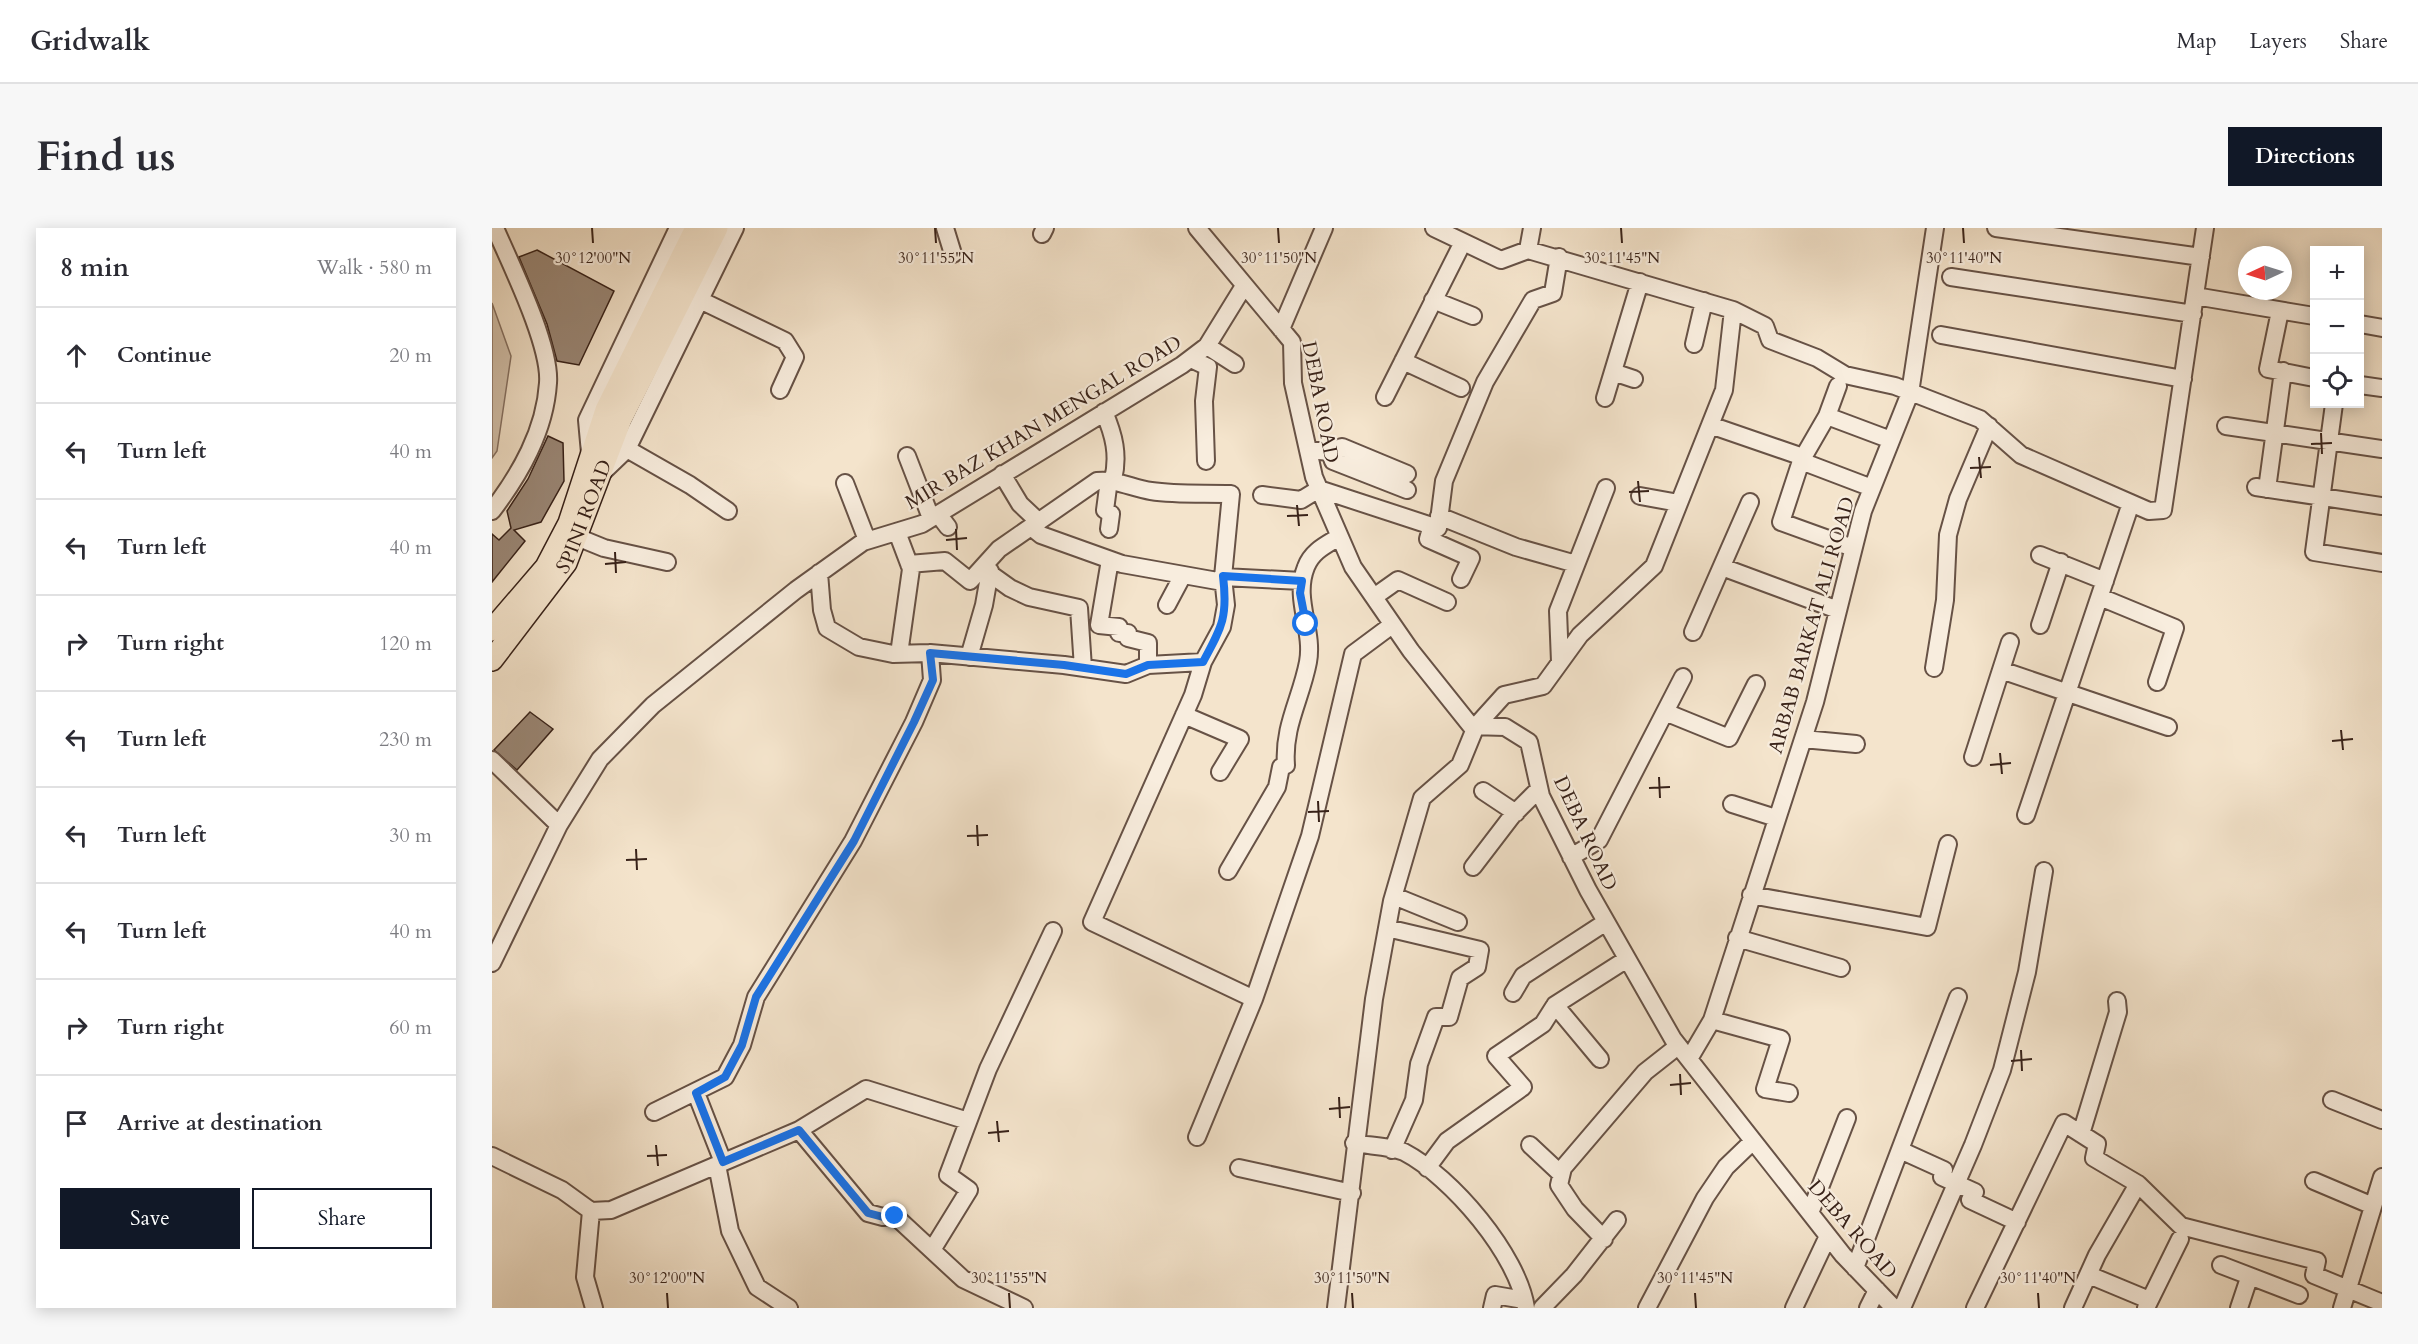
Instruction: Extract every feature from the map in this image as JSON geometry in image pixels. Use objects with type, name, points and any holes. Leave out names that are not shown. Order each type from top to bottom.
[{"type":"main road","points":[[644,353],[696,228]]},
{"type":"main road","points":[[644,353],[717,228]]},
{"type":"main road","name":"SPINI ROAD","points":[[492,630],[546,567],[569,523],[582,487],[590,453],[606,410],[644,353]]},
{"type":"main road","name":"SPINI ROAD","points":[[492,660],[566,563],[603,472],[644,353]]},
{"type":"street","points":[[492,512],[513,484],[538,432],[549,382],[540,337],[495,228]]},
{"type":"street","points":[[590,453],[587,420],[678,228]]},
{"type":"street","points":[[603,472],[627,449],[735,228]]},
{"type":"street","points":[[945,228],[953,254]]},
{"type":"street","name":"DEBA ROAD","points":[[1197,228],[1292,342],[1293,383],[1308,450],[1319,489],[1353,567],[1392,625],[1471,726],[1505,727],[1529,742],[1539,789],[1571,857],[1627,959],[1684,1053],[1828,1236],[1894,1308]]},
{"type":"street","points":[[1281,330],[1324,228]]},
{"type":"street","points":[[1434,228],[1501,260],[1528,250],[1559,257],[1733,310],[1764,326],[1770,340],[1817,358],[1845,375],[1895,386],[1980,419],[2021,455],[2149,511],[2163,510],[2205,228]]},
{"type":"street","points":[[1528,250],[1532,228]]},
{"type":"street","name":"ARBAB BARKAT ALI ROAD","points":[[1684,1053],[1712,1020],[1803,739],[1863,511],[1910,393],[1935,228]]},
{"type":"street","points":[[1996,228],[2201,257]]},
{"type":"street","points":[[1385,398],[1463,242]]},
{"type":"street","points":[[1461,579],[1471,558],[1428,539],[1436,521],[1444,481],[1485,382],[1533,300],[1553,293],[1559,257]]},
{"type":"street","points":[[1952,277],[2193,314]]},
{"type":"street","points":[[1605,398],[1640,282]]},
{"type":"street","name":"MIR BAZ KHAN MENGAL ROAD","points":[[492,963],[559,825],[600,759],[653,705],[819,573],[867,540],[939,520],[1002,474],[1191,358],[1207,346],[1244,286]]},
{"type":"street","points":[[2195,296],[2310,315]]},
{"type":"street","points":[[700,300],[785,341],[795,357],[780,390]]},
{"type":"street","points":[[1433,300],[1473,316]]},
{"type":"street","points":[[1694,344],[1704,301]]},
{"type":"street","points":[[1336,1308],[1352,1193],[1354,1143],[1374,999],[1394,896],[1422,798],[1460,765],[1476,726],[1504,695],[1543,686],[1580,635],[1654,566],[1724,390],[1733,310]]},
{"type":"street","points":[[2280,311],[2268,369],[2310,377]]},
{"type":"street","points":[[2364,325],[2382,328]]},
{"type":"street","points":[[1941,335],[2183,379]]},
{"type":"street","points":[[1207,346],[1235,364]]},
{"type":"street","points":[[1191,358],[1208,367],[1204,401],[1206,461]]},
{"type":"street","points":[[1403,361],[1461,388]]},
{"type":"street","points":[[2283,371],[2275,433],[2262,488],[2382,506]]},
{"type":"street","points":[[1613,372],[1634,379]]},
{"type":"street","points":[[1838,386],[1827,416],[1802,459],[1781,522],[1853,548]]},
{"type":"street","points":[[2364,386],[2382,388]]},
{"type":"street","points":[[2333,408],[2314,552],[2382,562]]},
{"type":"street","points":[[1104,412],[1114,433],[1117,465],[1104,510],[1111,514],[1108,529]]},
{"type":"street","points":[[1827,416],[1891,440]]},
{"type":"street","points":[[1710,425],[1872,488]]},
{"type":"street","points":[[1934,669],[1945,600],[1948,535],[1958,499],[1989,426]]},
{"type":"street","points":[[2226,426],[2382,449]]},
{"type":"street","points":[[1308,450],[1330,452],[1342,447],[1407,482]]},
{"type":"street","points":[[627,449],[690,485],[728,511]]},
{"type":"street","points":[[907,456],[939,520]]},
{"type":"street","points":[[1002,474],[1041,535],[1110,560],[1183,575],[1223,579],[1302,581]]},
{"type":"street","points":[[909,564],[945,561],[970,581],[986,570],[999,549],[1097,481],[1111,480],[1154,492],[1231,494],[1223,579],[1226,605],[1222,627],[1203,662],[1184,715],[1092,922],[1254,999]]},
{"type":"street","points":[[845,483],[867,540]]},
{"type":"street","points":[[1560,662],[1558,611],[1606,488]]},
{"type":"street","points":[[1262,495],[1301,500],[1319,489],[1436,521],[1576,564]]},
{"type":"street","points":[[1640,496],[1679,503]]},
{"type":"street","points":[[1693,632],[1750,502]]},
{"type":"street","points":[[2026,815],[2131,503]]},
{"type":"street","points":[[897,531],[911,569],[899,654]]},
{"type":"street","points":[[577,537],[604,548],[667,562]]},
{"type":"street","points":[[1228,871],[1277,787],[1281,767],[1286,765],[1284,743],[1308,662],[1306,624],[1300,593],[1305,567],[1314,553],[1339,537]]},
{"type":"street","points":[[2040,555],[2061,562],[2103,589],[2175,628],[2157,682]]},
{"type":"street","points":[[1110,560],[1099,626],[1119,627],[1119,633],[1128,633],[1128,638],[1148,644],[1148,665]]},
{"type":"street","points":[[2040,625],[2061,562]]},
{"type":"street","points":[[1722,567],[1838,610]]},
{"type":"street","points":[[969,657],[984,605],[986,570]]},
{"type":"street","points":[[986,570],[1010,588],[1029,597],[1079,608],[1083,668]]},
{"type":"street","points":[[819,573],[822,610],[827,628],[859,647],[899,654],[930,653],[1126,674],[1148,665],[1203,662]]},
{"type":"street","points":[[1167,605],[1183,575]]},
{"type":"street","points":[[1374,597],[1398,580],[1447,602]]},
{"type":"street","points":[[1197,1137],[1254,999],[1310,836],[1353,654],[1392,625]]},
{"type":"street","points":[[1973,757],[2010,642]]},
{"type":"street","points":[[654,1112],[725,1077],[742,1045],[756,997],[854,841],[914,722],[933,680],[930,653]]},
{"type":"street","points":[[2001,670],[2168,727]]},
{"type":"street","points":[[1571,857],[1599,840],[1683,677]]},
{"type":"street","points":[[1665,711],[1729,738],[1756,684]]},
{"type":"street","points":[[1184,715],[1240,739],[1220,772]]},
{"type":"street","points":[[1803,739],[1856,744]]},
{"type":"street","points":[[492,760],[559,825]]},
{"type":"street","points":[[1473,867],[1516,813],[1539,789]]},
{"type":"street","points":[[1483,791],[1516,813]]},
{"type":"street","points":[[1732,804],[1776,818]]},
{"type":"street","points":[[1751,895],[1927,927],[1948,844]]},
{"type":"street","points":[[1902,1308],[2002,1070],[2027,972],[2044,871]]},
{"type":"street","points":[[1394,896],[1458,922]]},
{"type":"street","points":[[1513,993],[1523,976],[1606,921]]},
{"type":"street","points":[[1387,928],[1480,950],[1477,967],[1460,978],[1449,1017],[1436,1017],[1419,1064],[1414,1100],[1392,1150]]},
{"type":"street","points":[[932,1250],[969,1190],[948,1175],[988,1069],[1053,931]]},
{"type":"street","points":[[1737,939],[1841,968]]},
{"type":"street","points":[[1426,1168],[1447,1141],[1523,1087],[1496,1056],[1543,1024],[1555,1005],[1627,959]]},
{"type":"street","points":[[1855,1268],[1958,997]]},
{"type":"street","points":[[2081,1134],[2118,1012],[2116,1000]]},
{"type":"street","points":[[1555,1005],[1600,1059]]},
{"type":"street","points":[[1712,1020],[1781,1039],[1765,1089],[1789,1093]]},
{"type":"street","points":[[1604,1239],[1575,1209],[1559,1185],[1563,1168],[1646,1072],[1684,1053]]},
{"type":"street","points":[[492,1156],[562,1190],[591,1211],[611,1210],[799,1130],[866,1089],[968,1121]]},
{"type":"street","points":[[696,1093],[720,1163],[730,1232],[757,1287],[789,1308]]},
{"type":"street","points":[[2332,1100],[2382,1120]]},
{"type":"street","points":[[1810,1213],[1847,1118]]},
{"type":"street","points":[[1975,1308],[2064,1123],[2097,1144],[2094,1158],[2138,1184],[2181,1226],[2317,1261],[2314,1275],[2382,1303]]},
{"type":"street","points":[[799,1130],[868,1213],[883,1217],[895,1216],[963,1279],[992,1302],[1024,1308]]},
{"type":"street","points":[[1647,1308],[1705,1198],[1726,1167],[1753,1141]]},
{"type":"street","points":[[1354,1143],[1403,1151],[1446,1182],[1471,1210],[1508,1260],[1525,1304]]},
{"type":"street","points":[[1530,1145],[1562,1174]]},
{"type":"street","points":[[1900,1150],[1944,1170],[1942,1177],[1975,1192],[1970,1200],[2018,1222]]},
{"type":"street","points":[[1239,1168],[1352,1193]]},
{"type":"street","points":[[2342,1308],[2382,1177]]},
{"type":"street","points":[[2314,1181],[2373,1206]]},
{"type":"street","points":[[2073,1308],[2138,1184]]},
{"type":"street","points":[[591,1211],[585,1277],[594,1308]]},
{"type":"street","points":[[1542,1308],[1574,1275],[1617,1220]]},
{"type":"street","points":[[1794,1308],[1828,1236]]},
{"type":"street","points":[[2089,1275],[2148,1304],[2180,1239]]},
{"type":"street","points":[[2221,1265],[2299,1295]]},
{"type":"street","points":[[2239,1308],[2250,1278]]},
{"type":"street","points":[[1868,1308],[1877,1290]]},
{"type":"street","points":[[1492,1308],[1495,1295],[1525,1304]]},
{"type":"shaded area","points":[[492,303],[511,356],[497,451],[492,458]]},
{"type":"building","points":[[537,250],[614,291],[579,365],[557,361],[547,324],[519,257]]},
{"type":"building","points":[[548,436],[563,443],[564,481],[541,522],[514,530],[525,541],[492,582],[492,534],[499,540],[511,528],[507,511],[528,479]]},
{"type":"building","points":[[530,712],[553,729],[517,770],[494,750]]},
{"type":"route","points":[[895,1216],[883,1217],[868,1213],[799,1130],[723,1162],[696,1093],[725,1077],[742,1045],[756,997],[854,841],[933,680],[930,653],[1064,665],[1126,674],[1148,665],[1203,662],[1222,627],[1226,605],[1223,576],[1302,581],[1300,593],[1306,624]]}]
